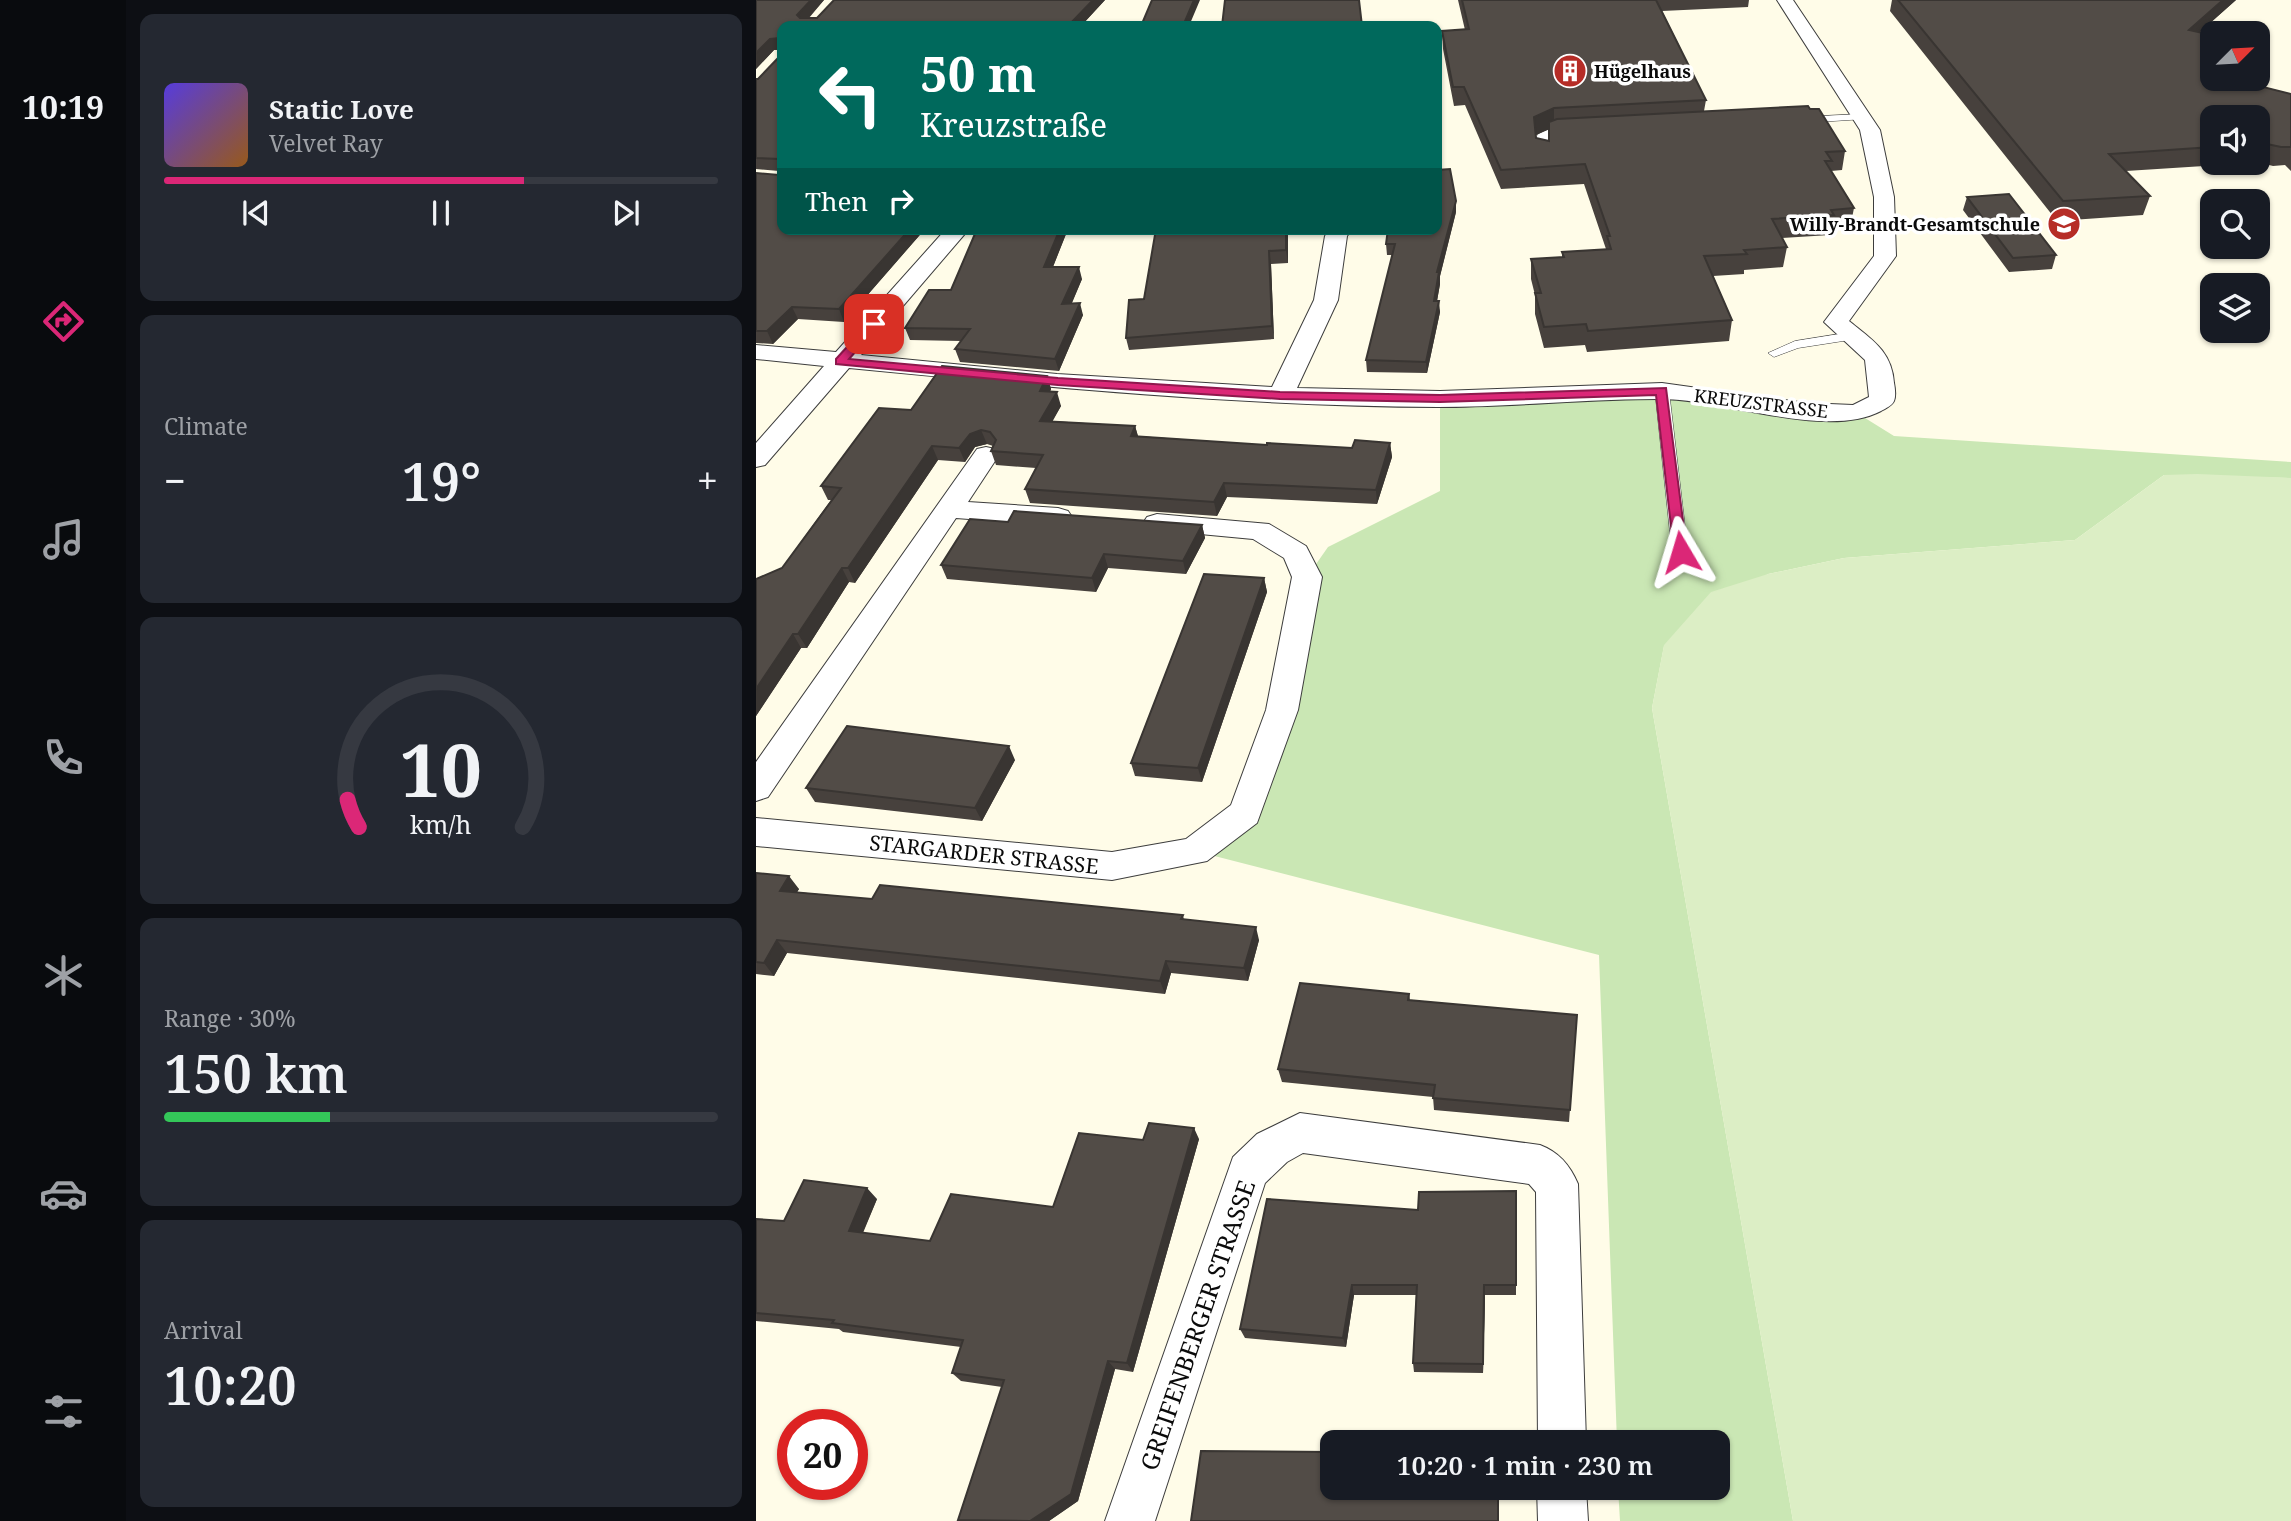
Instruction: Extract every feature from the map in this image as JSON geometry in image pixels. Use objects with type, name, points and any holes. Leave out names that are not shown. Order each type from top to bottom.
[{"type":"street","points":[[1785,0],[1870,130],[1884,197],[1885,256],[1836,322],[1852,337]]},
{"type":"street","points":[[756,459],[953,235]]},
{"type":"street","points":[[1280,395],[1326,300],[1337,235]]},
{"type":"street","name":"KREUZSTRASSE","points":[[756,352],[1058,381],[1280,395],[1440,399],[1662,391],[1806,411],[1857,413],[1882,400],[1883,368],[1878,356],[1852,337]]},
{"type":"street","points":[[756,788],[986,455]]},
{"type":"street","points":[[949,509],[1087,519]]},
{"type":"street","name":"STARGARDER STRASSE","points":[[756,832],[1112,866],[1195,850],[1245,813],[1282,710],[1307,577],[1296,553],[1259,530],[1128,522]]},
{"type":"street","name":"GREIFENBERGER STRASSE","points":[[1130,1521],[1248,1171],[1272,1148],[1300,1133],[1540,1165],[1557,1184],[1562,1430]]},
{"type":"street","points":[[1563,1500],[1563,1521]]},
{"type":"lane","points":[[1792,120],[1861,117]]},
{"type":"lane","points":[[1543,156],[1541,137],[1545,133],[1582,129]]},
{"type":"lane","points":[[1774,353],[1795,345],[1852,337]]},
{"type":"lane","points":[[1662,391],[1681,552]]},
{"type":"green space","points":[[1662,391],[1857,413],[1894,436],[2291,462],[2291,478],[2164,475],[2075,540],[1844,558],[1768,574],[1664,646],[1652,708],[1793,1521],[1620,1521],[1619,1500],[1730,1500],[1730,1430],[1617,1430],[1599,955],[1195,851],[1245,813],[1307,577],[1328,547],[1440,491],[1440,399]]},
{"type":"green space","points":[[2164,475],[2291,478],[2291,1521],[1793,1521],[1652,708],[1664,645],[1711,592],[1768,574],[1844,558],[2075,540]]},
{"type":"building","points":[[756,0],[811,0],[797,15],[800,18],[817,18],[834,0],[1093,0],[1073,21],[777,21],[777,38],[770,39],[756,53]]},
{"type":"building","points":[[1152,0],[1194,0],[1185,21],[1143,21]]},
{"type":"building","points":[[1225,0],[1359,0],[1361,21],[1223,21]]},
{"type":"building","points":[[1462,0],[1656,0],[1706,100],[1554,108],[1534,117],[1536,138],[1549,141],[1549,122],[1557,119],[1808,106],[1810,109],[1819,109],[1845,151],[1826,152],[1832,161],[1825,161],[1854,208],[1831,210],[1834,215],[1772,219],[1787,247],[1744,250],[1747,254],[1704,256],[1732,320],[1588,331],[1586,324],[1544,327],[1535,293],[1541,293],[1531,259],[1564,257],[1562,252],[1611,249],[1607,236],[1610,236],[1585,164],[1501,170],[1464,87],[1453,87],[1442,31],[1469,29]]},
{"type":"building","name":"Willy-Brandt-Gesamtschule","points":[[1898,0],[2223,0],[2189,30],[2200,32],[2200,91],[2270,91],[2270,89],[2291,94],[2291,147],[2270,145],[2270,105],[2200,105],[2200,148],[2109,154],[2150,196],[2063,201]]},
{"type":"building","points":[[777,59],[777,159],[756,158],[758,79]]},
{"type":"building","points":[[1450,169],[1456,201],[1437,272],[1434,301],[1439,301],[1426,362],[1366,360],[1395,244],[1386,244],[1387,235],[1442,235],[1442,170]]},
{"type":"building","points":[[756,173],[777,175],[777,235],[905,235],[839,309],[792,307],[767,331],[756,331]]},
{"type":"building","points":[[2009,194],[2056,255],[2013,258],[1967,197]]},
{"type":"building","points":[[974,235],[1057,235],[1044,267],[1079,267],[1062,304],[1080,303],[1055,359],[955,349],[970,329],[905,328],[929,290],[951,290]]},
{"type":"building","points":[[1155,235],[1286,235],[1286,250],[1269,251],[1272,326],[1126,338],[1129,300],[1144,299]]},
{"type":"building","points":[[942,366],[1047,376],[1040,391],[1057,392],[1040,421],[1135,426],[1131,436],[1267,445],[1352,448],[1355,440],[1390,443],[1376,490],[1224,483],[1214,502],[1025,489],[1043,455],[991,451],[996,440],[990,432],[981,430],[970,434],[959,448],[932,446],[848,568],[842,568],[798,634],[793,634],[756,689],[756,579],[782,568],[841,488],[821,486],[879,408],[911,410]]},
{"type":"building","points":[[1014,511],[1202,525],[1183,561],[1104,554],[1092,578],[941,565],[970,519],[1008,522]]},
{"type":"building","points":[[1204,574],[1264,578],[1198,768],[1131,763]]},
{"type":"building","points":[[847,726],[1009,746],[975,808],[806,788]]},
{"type":"building","points":[[756,873],[789,876],[780,891],[872,899],[880,885],[1183,915],[1181,919],[1256,927],[1244,968],[1166,961],[1160,981],[777,940],[764,963],[756,962]]},
{"type":"building","points":[[1300,983],[1409,994],[1408,1000],[1577,1015],[1570,1110],[1433,1098],[1435,1085],[1278,1069]]},
{"type":"building","points":[[1149,1123],[1194,1128],[1127,1363],[1108,1361],[1071,1494],[1030,1521],[958,1520],[1004,1380],[952,1373],[963,1340],[832,1323],[834,1320],[756,1313],[756,1219],[784,1221],[804,1180],[867,1188],[849,1231],[930,1241],[951,1194],[1053,1207],[1079,1133],[1143,1140]]},
{"type":"building","points":[[1516,1191],[1516,1285],[1484,1285],[1483,1364],[1413,1363],[1417,1285],[1352,1285],[1343,1338],[1240,1329],[1267,1199],[1418,1210],[1419,1192]]},
{"type":"building","points":[[1201,1451],[1320,1452],[1320,1500],[1498,1500],[1498,1521],[1191,1521]]},
{"type":"place","name":"Hügelhaus","points":[[1570,71]]},
{"type":"place","name":"Willy-Brandt-Gesamtschule","points":[[2064,224]]},
{"type":"route","points":[[874,324],[841,362],[1058,381],[1280,395],[1440,399],[1662,391],[1681,552]]}]
